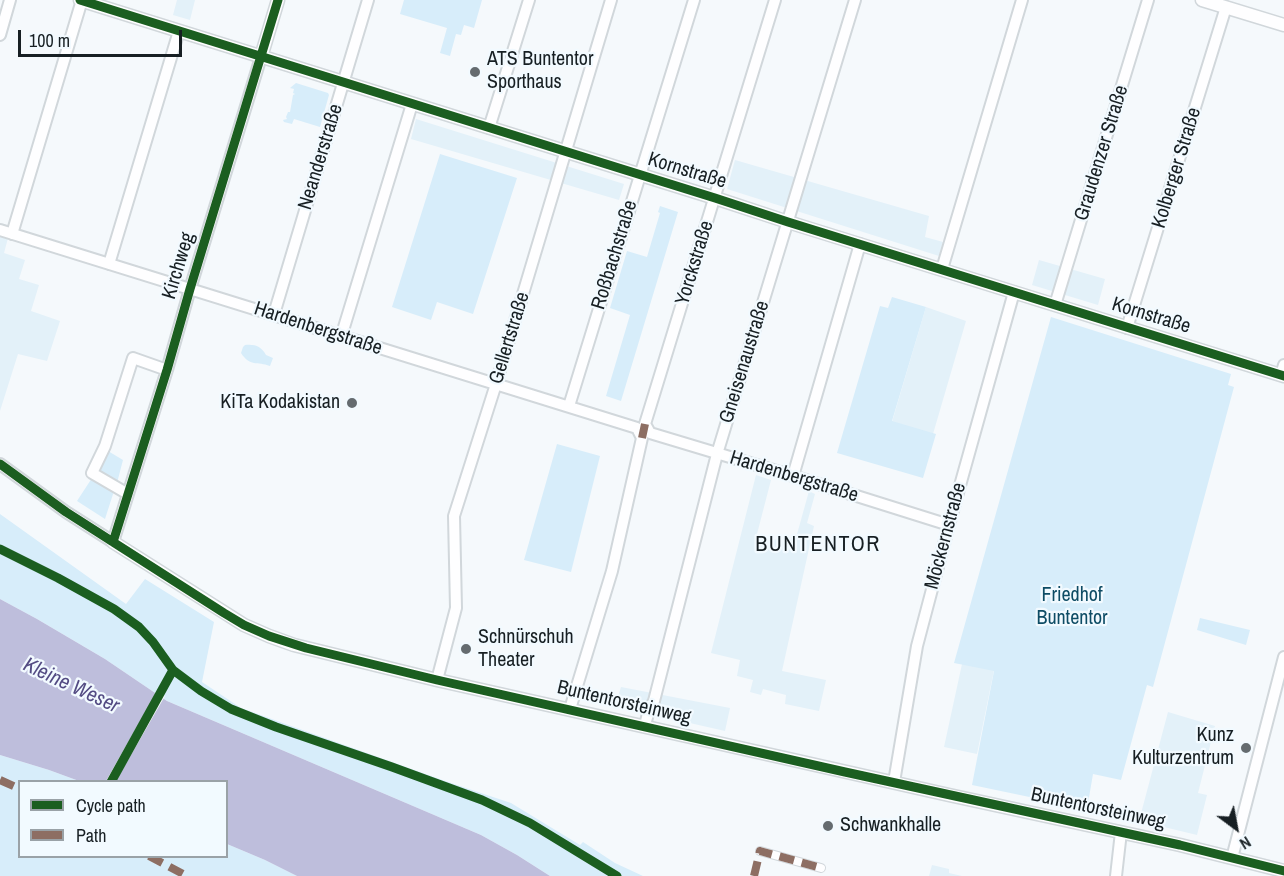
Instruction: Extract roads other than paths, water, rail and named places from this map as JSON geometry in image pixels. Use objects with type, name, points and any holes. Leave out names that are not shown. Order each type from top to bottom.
[{"type":"street","points":[[0,35],[10,0]]},
{"type":"street","points":[[12,234],[81,0]]},
{"type":"street","name":"Kornstraße","points":[[81,0],[1127,328],[1283,372]]},
{"type":"street","name":"Kirchweg","points":[[113,542],[168,370],[190,289],[278,0]]},
{"type":"street","name":"Neanderstraße","points":[[274,314],[368,0]]},
{"type":"street","points":[[489,128],[529,0]]},
{"type":"street","name":"Gellertstraße","points":[[436,680],[456,608],[454,516],[611,0]]},
{"type":"street","name":"Roßbachstraße","points":[[569,406],[694,0]]},
{"type":"street","name":"Yorckstraße","points":[[570,710],[612,571],[642,438],[641,426],[715,198],[775,0]]},
{"type":"street","name":"Gneisenaustraße","points":[[645,725],[654,701],[717,454],[855,0]]},
{"type":"street","points":[[942,269],[1022,0]]},
{"type":"street","name":"Graudenzer Straße","points":[[1055,305],[1148,0]]},
{"type":"street","points":[[1202,0],[1284,25]]},
{"type":"street","name":"Kolberger Straße","points":[[1127,328],[1226,7]]},
{"type":"street","points":[[109,264],[179,31]]},
{"type":"street","points":[[341,337],[412,104]]},
{"type":"street","name":"Hardenbergstraße","points":[[0,230],[274,314],[341,337],[641,426],[650,433],[949,525]]},
{"type":"street","points":[[793,476],[860,244]]},
{"type":"street","name":"Möckernstraße","points":[[894,782],[917,646],[1014,292]]},
{"type":"street","points":[[128,494],[92,473],[105,446],[133,358],[168,370]]},
{"type":"street","name":"Buntentorsteinweg","points":[[0,464],[66,512],[224,613],[269,636],[306,648],[436,680],[1180,845],[1284,871]]},
{"type":"street","points":[[1232,858],[1284,657]]},
{"type":"street","points":[[1116,876],[1121,832]]},
{"type":"street","points":[[760,851],[821,868]]},
{"type":"water","name":"Kleine Weser","points":[[0,599],[105,659],[167,701],[481,835],[550,876],[297,876],[228,844],[228,780],[76,780],[0,755]]},
{"type":"tram line","points":[[0,461],[68,509],[234,616],[287,641],[437,677],[1184,844],[1284,869]]},
{"type":"place","name":"ATS Buntentor Sporthaus","points":[[475,72]]},
{"type":"place","name":"KiTa Kodakistan","points":[[352,403]]},
{"type":"place","name":"Schnürschuh Theater","points":[[466,649]]},
{"type":"place","name":"Kunz Kulturzentrum","points":[[1246,748]]},
{"type":"place","name":"Schwankhalle","points":[[828,826]]},
{"type":"district","name":"BUNTENTOR","points":[[818,545]]},
{"type":"park label","name":"Friedhof Buntentor","points":[[1072,608]]}]
